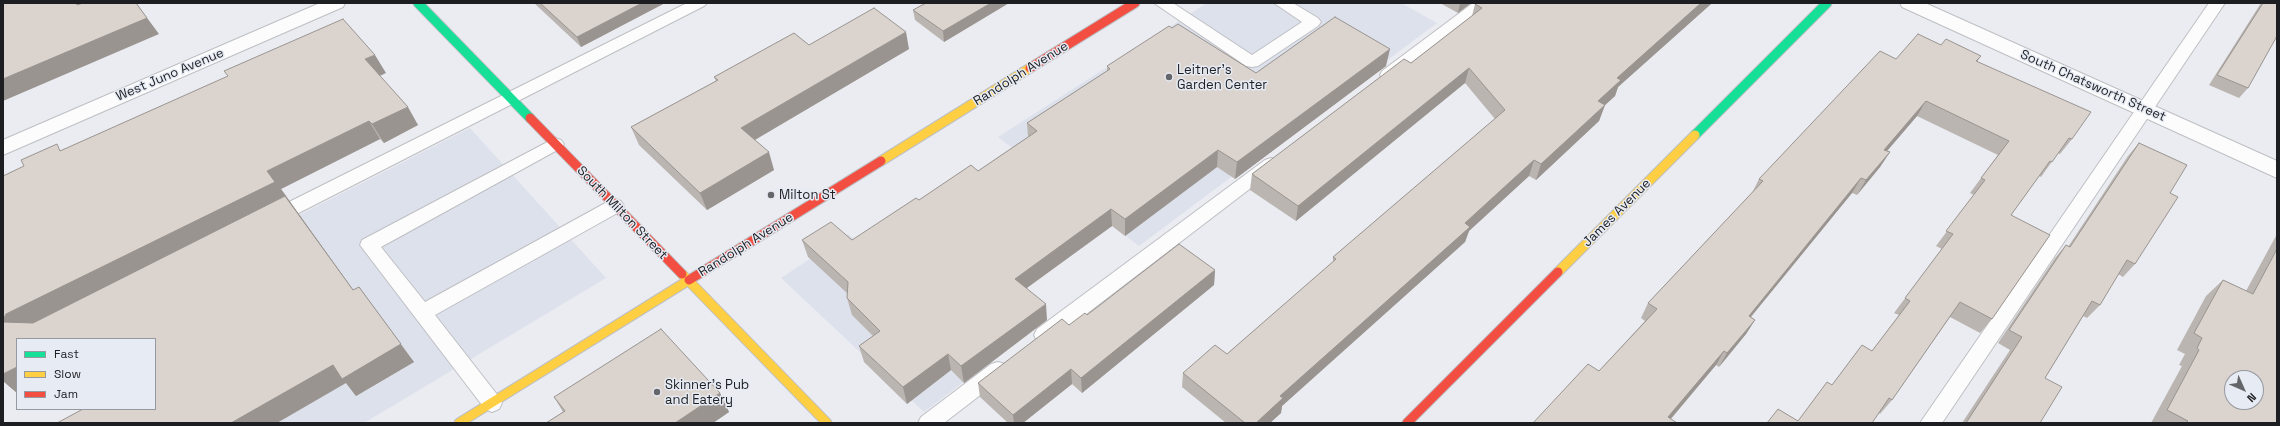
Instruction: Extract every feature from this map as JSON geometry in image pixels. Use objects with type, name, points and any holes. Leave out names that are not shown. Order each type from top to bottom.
[{"type":"street","name":"West Juno Avenue","points":[[3,148],[336,3]]},
{"type":"street","name":"South Milton Street","points":[[418,3],[826,423]]},
{"type":"street","name":"Randolph Avenue","points":[[459,423],[1135,3]]},
{"type":"street","name":"James Avenue","points":[[1406,423],[1827,3]]},
{"type":"street","name":"South Chatsworth Street","points":[[1909,3],[2277,170]]},
{"type":"lane","points":[[254,227],[699,3]]},
{"type":"lane","points":[[1162,3],[1252,62],[1313,22],[1282,3]]},
{"type":"lane","points":[[1376,84],[1483,3]]},
{"type":"lane","points":[[1930,423],[2146,110],[2217,3]]},
{"type":"lane","points":[[492,403],[369,245],[555,144]]},
{"type":"lane","points":[[1029,347],[1281,156]]},
{"type":"lane","points":[[422,314],[615,206]]},
{"type":"lane","points":[[928,423],[1010,361]]},
{"type":"shaded area","points":[[1207,3],[1401,3],[1437,23],[1139,246],[998,137]]},
{"type":"shaded area","points":[[470,128],[606,278],[364,423],[270,423],[180,276]]},
{"type":"shaded area","points":[[848,234],[990,362],[924,412],[781,278]]},
{"type":"building","points":[[3,3],[76,3],[77,5],[83,3],[136,3],[147,18],[3,79]]},
{"type":"building","points":[[540,3],[642,3],[577,37]]},
{"type":"building","points":[[926,3],[991,3],[943,31],[913,10]]},
{"type":"building","points":[[1701,3],[1617,78],[1621,80],[1598,101],[1605,105],[1541,164],[1534,160],[1465,223],[1470,227],[1280,396],[1283,398],[1256,423],[1245,423],[1183,373],[1215,345],[1227,354],[1336,259],[1333,257],[1505,110],[1469,68],[1298,206],[1252,174],[1404,59],[1411,63],[1482,8],[1475,4]]},
{"type":"building","points":[[2263,3],[2277,3],[2277,36],[2248,88],[2217,75]]},
{"type":"building","points":[[874,8],[906,32],[741,128],[769,152],[700,193],[631,127],[718,80],[714,77],[794,33],[809,45]]},
{"type":"building","points":[[1335,17],[1390,49],[1237,162],[1218,150],[1125,219],[1111,209],[1015,279],[1046,304],[961,366],[948,354],[903,387],[859,346],[880,331],[847,298],[848,282],[802,240],[831,222],[852,240],[916,198],[919,200],[971,165],[978,171],[1037,131],[1027,123],[1110,69],[1107,66],[1169,26],[1172,28],[1178,24],[1256,73]]},
{"type":"building","points":[[343,19],[375,55],[365,59],[408,107],[372,124],[369,121],[267,171],[275,182],[6,314],[3,320],[3,176],[24,166],[21,160],[57,144],[60,151],[228,76],[224,71]]},
{"type":"building","points":[[1918,34],[1941,45],[1946,39],[1981,56],[1976,61],[2091,112],[2072,139],[2069,138],[2052,162],[2050,161],[2011,215],[2050,235],[1992,319],[1960,302],[1892,400],[1889,398],[1872,423],[1767,423],[1778,409],[1798,421],[1827,382],[1832,385],[1862,345],[1872,351],[1910,301],[1905,298],[1953,234],[1946,231],[1985,180],[1981,178],[2009,141],[1926,101],[1884,150],[1890,152],[1866,180],[1861,178],[1749,316],[1755,320],[1727,353],[1724,351],[1668,417],[1677,423],[1533,423],[1588,364],[1599,371],[1657,309],[1648,303],[1763,181],[1759,179],[1880,51],[1896,59]]},
{"type":"building","points":[[2139,143],[2187,165],[2170,193],[2178,197],[2135,264],[2127,260],[2100,305],[2092,301],[2045,378],[2062,387],[2040,423],[1966,423],[2022,337],[2009,330],[2066,245],[2070,247]]},
{"type":"building","points":[[285,196],[353,290],[359,287],[401,344],[342,379],[333,365],[231,423],[57,423],[81,410],[156,410],[156,338],[16,338],[16,368],[3,374],[3,322],[33,323]]},
{"type":"building","points":[[1179,244],[1215,270],[1081,378],[1071,369],[1013,415],[978,383],[1062,319],[1069,325],[1085,313],[1087,315]]},
{"type":"building","points":[[2277,249],[2277,423],[2186,423],[2188,421],[2167,410],[2199,350],[2197,348],[2202,338],[2194,333],[2223,280],[2253,294]]},
{"type":"building","points":[[661,329],[720,393],[675,423],[546,423],[565,411],[554,397]]},
{"type":"traffic: fast","points":[[418,3],[530,118]]},
{"type":"traffic: fast","points":[[1695,135],[1827,3]]},
{"type":"traffic: slow","points":[[881,161],[1030,68]]},
{"type":"traffic: slow","points":[[1558,272],[1695,135]]},
{"type":"traffic: slow","points":[[682,274],[827,423]]},
{"type":"traffic: slow","points":[[459,423],[689,280]]},
{"type":"traffic: jam","points":[[1030,68],[1135,3]]},
{"type":"traffic: jam","points":[[530,118],[682,274]]},
{"type":"traffic: jam","points":[[689,280],[881,161]]},
{"type":"traffic: jam","points":[[1407,423],[1558,272]]},
{"type":"place","name":"Leitner's Garden Center","points":[[1169,77]]},
{"type":"place","name":"Milton St","points":[[771,195]]},
{"type":"place","name":"Skinner's Pub and Eatery","points":[[657,392]]}]
